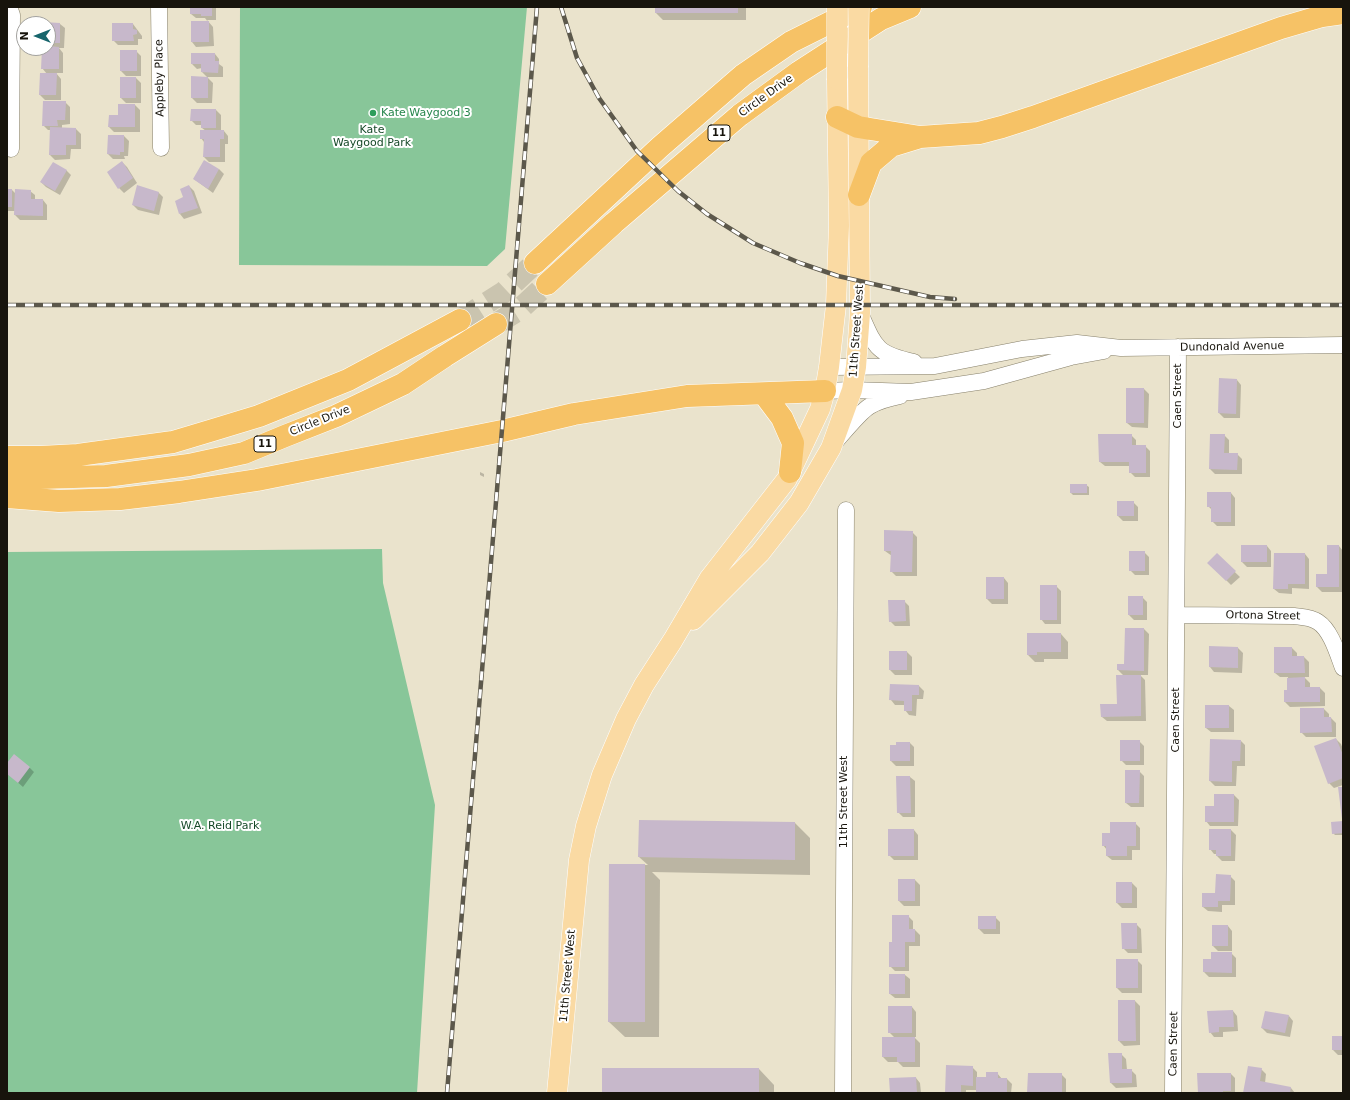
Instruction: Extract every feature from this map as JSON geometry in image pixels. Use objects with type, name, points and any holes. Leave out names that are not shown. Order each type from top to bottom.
[{"type":"highway","name":"11","points":[[535,263],[660,147],[743,75],[791,42],[860,7]]},
{"type":"highway","name":"Circle Drive","points":[[547,284],[614,223],[740,115],[799,72],[881,19],[910,7]]},
{"type":"highway","points":[[859,195],[871,163],[891,146],[920,137],[979,133],[1002,127],[1281,28],[1322,16],[1343,14]]},
{"type":"highway","points":[[837,117],[858,126],[920,137]]},
{"type":"highway","points":[[7,458],[41,458],[78,455],[173,442],[228,426],[259,416],[348,380],[460,320]]},
{"type":"highway","name":"Circle Drive","points":[[7,479],[106,476],[189,465],[244,453],[336,416],[403,384],[496,324]]},
{"type":"highway","points":[[7,498],[59,501],[120,499],[179,492],[257,480],[502,431],[574,414],[687,396],[825,391]]},
{"type":"highway","points":[[764,394],[782,418],[793,443],[790,472]]},
{"type":"main road","name":"11th Street West","points":[[557,1093],[579,860],[586,826],[602,775],[626,719],[644,685],[709,579],[787,479],[820,409],[825,391],[830,367],[838,276],[837,7]]},
{"type":"main road","name":"11th Street West","points":[[673,640],[760,554],[799,503],[831,448],[852,390],[856,367],[860,313],[858,66],[860,7]]},
{"type":"street","points":[[9,7],[12,15],[11,149]]},
{"type":"street","name":"Appleby Place","points":[[159,7],[161,148]]},
{"type":"street","name":"Dundonald Avenue","points":[[860,313],[872,341],[882,352],[902,359],[935,366]]},
{"type":"street","name":"Dundonald Avenue","points":[[830,367],[935,366],[1022,349],[1077,343],[1121,348],[1343,345]]},
{"type":"street","name":"Caen Street","points":[[1174,1093],[1178,347]]},
{"type":"street","name":"Dundonald Avenue","points":[[825,391],[852,390],[911,392],[984,382],[1071,357],[1121,348]]},
{"type":"street","name":"Dundonald Avenue","points":[[831,448],[850,424],[868,407],[911,392]]},
{"type":"street","name":"11th Street West","points":[[843,1093],[846,510]]},
{"type":"street","name":"Ortona Street","points":[[1177,615],[1294,616],[1308,618],[1319,622],[1327,632],[1343,668]]},
{"type":"green space","name":"Kate Waygood Park","points":[[240,7],[527,7],[505,249],[487,266],[239,265]]},
{"type":"green space","name":"W.A. Reid Park","points":[[382,549],[383,583],[435,805],[417,1093],[7,1093],[7,552]]},
{"type":"building","points":[[190,7],[212,7],[212,16],[190,14]]},
{"type":"building","points":[[655,7],[738,7],[738,13],[655,13]]},
{"type":"building","points":[[191,21],[209,21],[209,42],[191,42]]},
{"type":"building","points":[[56,23],[60,23],[60,43],[56,43]]},
{"type":"building","points":[[112,23],[133,23],[133,29],[137,30],[137,34],[133,35],[134,41],[112,41]]},
{"type":"building","points":[[56,47],[59,47],[59,69],[41,69],[42,56],[56,56]]},
{"type":"building","points":[[120,50],[137,50],[137,71],[120,71]]},
{"type":"building","points":[[191,53],[215,53],[215,61],[219,61],[218,73],[201,72],[201,64],[191,64]]},
{"type":"building","points":[[40,73],[57,73],[56,95],[39,95]]},
{"type":"building","points":[[191,76],[208,77],[208,98],[191,98]]},
{"type":"building","points":[[120,77],[136,77],[136,98],[120,98]]},
{"type":"building","points":[[43,101],[66,101],[65,120],[57,120],[58,126],[42,126]]},
{"type":"building","points":[[118,104],[135,104],[135,127],[108,127],[109,115],[118,115]]},
{"type":"building","points":[[191,109],[216,109],[216,128],[201,128],[201,121],[190,121]]},
{"type":"building","points":[[50,127],[76,128],[76,145],[66,145],[66,155],[49,155]]},
{"type":"building","points":[[200,130],[224,130],[224,139],[220,139],[220,157],[203,157],[204,139],[200,139]]},
{"type":"building","points":[[108,135],[124,135],[124,152],[120,152],[120,155],[107,154]]},
{"type":"building","points":[[204,160],[219,169],[208,189],[193,179]]},
{"type":"building","points":[[122,161],[133,178],[118,189],[107,172]]},
{"type":"building","points":[[53,162],[67,170],[55,191],[40,182]]},
{"type":"building","points":[[137,185],[159,192],[154,211],[132,205]]},
{"type":"building","points":[[189,185],[198,208],[179,214],[175,201],[183,197],[180,189]]},
{"type":"building","points":[[7,189],[12,189],[12,207],[7,207]]},
{"type":"building","points":[[15,189],[31,190],[31,199],[43,199],[43,216],[14,215]]},
{"type":"building","points":[[1219,378],[1237,379],[1236,414],[1218,413]]},
{"type":"building","points":[[1126,388],[1144,388],[1144,423],[1126,423]]},
{"type":"building","points":[[1098,434],[1132,434],[1132,445],[1146,445],[1146,473],[1129,473],[1129,462],[1099,462]]},
{"type":"building","points":[[1210,434],[1225,434],[1224,453],[1238,453],[1237,470],[1209,469]]},
{"type":"building","points":[[1070,484],[1087,484],[1087,493],[1070,493]]},
{"type":"building","points":[[1207,492],[1231,492],[1231,522],[1211,522],[1211,507],[1207,507]]},
{"type":"building","points":[[1117,501],[1134,501],[1134,516],[1117,516]]},
{"type":"building","points":[[884,530],[913,531],[912,572],[890,572],[891,551],[884,551]]},
{"type":"building","points":[[1241,545],[1267,545],[1267,562],[1241,562]]},
{"type":"building","points":[[1327,545],[1339,545],[1339,587],[1316,587],[1316,574],[1327,574]]},
{"type":"building","points":[[1129,551],[1145,551],[1145,571],[1129,571]]},
{"type":"building","points":[[1217,553],[1236,571],[1226,581],[1207,563]]},
{"type":"building","points":[[1274,553],[1305,553],[1305,584],[1288,584],[1288,589],[1273,589]]},
{"type":"building","points":[[986,577],[1004,577],[1004,599],[986,599]]},
{"type":"building","points":[[1040,585],[1057,585],[1057,620],[1040,620]]},
{"type":"building","points":[[1128,596],[1143,596],[1143,615],[1128,615]]},
{"type":"building","points":[[888,600],[905,600],[906,621],[889,622]]},
{"type":"building","points":[[1125,628],[1144,628],[1144,671],[1117,670],[1117,664],[1124,664]]},
{"type":"building","points":[[1027,633],[1061,633],[1061,652],[1037,652],[1037,655],[1027,655]]},
{"type":"building","points":[[1209,646],[1238,647],[1238,668],[1209,667]]},
{"type":"building","points":[[1274,647],[1292,647],[1292,656],[1304,656],[1305,673],[1274,673]]},
{"type":"building","points":[[889,651],[907,651],[907,670],[889,670]]},
{"type":"building","points":[[1116,675],[1141,675],[1141,716],[1101,717],[1100,704],[1117,704]]},
{"type":"building","points":[[1305,677],[1305,687],[1320,687],[1320,702],[1284,702],[1284,690],[1287,690],[1287,678]]},
{"type":"building","points":[[890,684],[919,685],[919,695],[912,695],[912,711],[904,711],[904,701],[889,700]]},
{"type":"building","points":[[1205,705],[1229,705],[1229,728],[1205,728]]},
{"type":"building","points":[[1300,708],[1324,708],[1324,717],[1331,717],[1332,732],[1300,733]]},
{"type":"building","points":[[1336,738],[1343,755],[1343,778],[1328,784],[1314,746]]},
{"type":"building","points":[[1210,739],[1241,740],[1240,761],[1232,761],[1232,782],[1209,781]]},
{"type":"building","points":[[1120,740],[1140,740],[1140,761],[1120,761]]},
{"type":"building","points":[[896,742],[910,742],[910,761],[890,761],[890,745],[896,745]]},
{"type":"building","points":[[14,754],[30,767],[18,783],[7,774],[7,763]]},
{"type":"building","points":[[1125,770],[1140,770],[1139,803],[1125,803]]},
{"type":"building","points":[[896,776],[910,776],[911,813],[897,813]]},
{"type":"building","points":[[1338,787],[1343,787],[1343,819],[1342,819]]},
{"type":"building","points":[[1214,794],[1234,794],[1234,822],[1205,822],[1205,806],[1214,806]]},
{"type":"building","points":[[639,820],[795,822],[795,860],[638,857]]},
{"type":"building","points":[[1343,821],[1343,833],[1332,834],[1331,822]]},
{"type":"building","points":[[1110,822],[1136,822],[1136,846],[1127,846],[1127,856],[1106,856],[1106,846],[1102,846],[1102,833],[1110,833]]},
{"type":"building","points":[[888,829],[914,829],[914,856],[888,856]]},
{"type":"building","points":[[1209,829],[1231,829],[1231,856],[1216,856],[1216,850],[1209,850]]},
{"type":"building","points":[[609,864],[645,864],[645,1022],[608,1022]]},
{"type":"building","points":[[1216,874],[1231,875],[1230,901],[1218,901],[1218,907],[1202,907],[1202,893],[1215,893]]},
{"type":"building","points":[[898,879],[915,879],[915,901],[898,901]]},
{"type":"building","points":[[1116,882],[1132,882],[1132,903],[1116,903]]},
{"type":"building","points":[[892,915],[909,915],[909,929],[915,929],[915,942],[905,942],[905,967],[889,967],[889,942],[892,942]]},
{"type":"building","points":[[978,916],[996,916],[996,929],[978,929]]},
{"type":"building","points":[[1121,923],[1137,923],[1137,949],[1122,949]]},
{"type":"building","points":[[1212,925],[1228,925],[1228,946],[1212,946]]},
{"type":"building","points":[[1211,952],[1232,952],[1232,973],[1203,972],[1203,959],[1211,959]]},
{"type":"building","points":[[1116,959],[1138,959],[1138,988],[1116,988]]},
{"type":"building","points":[[889,974],[905,974],[905,994],[889,994]]},
{"type":"building","points":[[1118,1000],[1135,1000],[1136,1041],[1118,1041]]},
{"type":"building","points":[[888,1006],[912,1006],[912,1033],[888,1033]]},
{"type":"building","points":[[1233,1010],[1234,1027],[1219,1027],[1219,1032],[1209,1033],[1207,1011]]},
{"type":"building","points":[[1265,1011],[1289,1015],[1285,1033],[1261,1028]]},
{"type":"building","points":[[1332,1036],[1343,1036],[1343,1050],[1332,1050]]},
{"type":"building","points":[[882,1037],[915,1037],[915,1062],[897,1062],[897,1057],[882,1057]]},
{"type":"building","points":[[1108,1053],[1122,1053],[1122,1069],[1132,1069],[1132,1083],[1110,1083]]},
{"type":"building","points":[[946,1065],[973,1066],[973,1086],[961,1085],[961,1093],[945,1093]]},
{"type":"building","points":[[1248,1066],[1262,1068],[1260,1081],[1291,1087],[1290,1093],[1243,1093]]},
{"type":"building","points":[[602,1068],[759,1068],[759,1093],[602,1093]]},
{"type":"building","points":[[986,1072],[998,1072],[998,1078],[1007,1078],[1007,1093],[976,1093],[976,1077],[986,1077]]},
{"type":"building","points":[[1028,1073],[1062,1073],[1062,1093],[1027,1093]]},
{"type":"building","points":[[1197,1073],[1231,1073],[1231,1091],[1223,1091],[1223,1093],[1198,1093]]},
{"type":"building","points":[[916,1077],[917,1093],[890,1093],[889,1078]]},
{"type":"tunnel","points":[[460,320],[504,292],[535,263]]},
{"type":"tunnel","points":[[496,324],[520,309],[547,284]]},
{"type":"railway","points":[[447,1093],[537,7]]},
{"type":"railway","points":[[561,7],[577,58],[599,98],[637,151],[678,191],[707,214],[753,243],[800,263],[838,276],[930,297],[955,299]]},
{"type":"railway","points":[[7,305],[1343,305]]},
{"type":"place","name":"Kate Waygood 3","points":[[373,113]]}]
